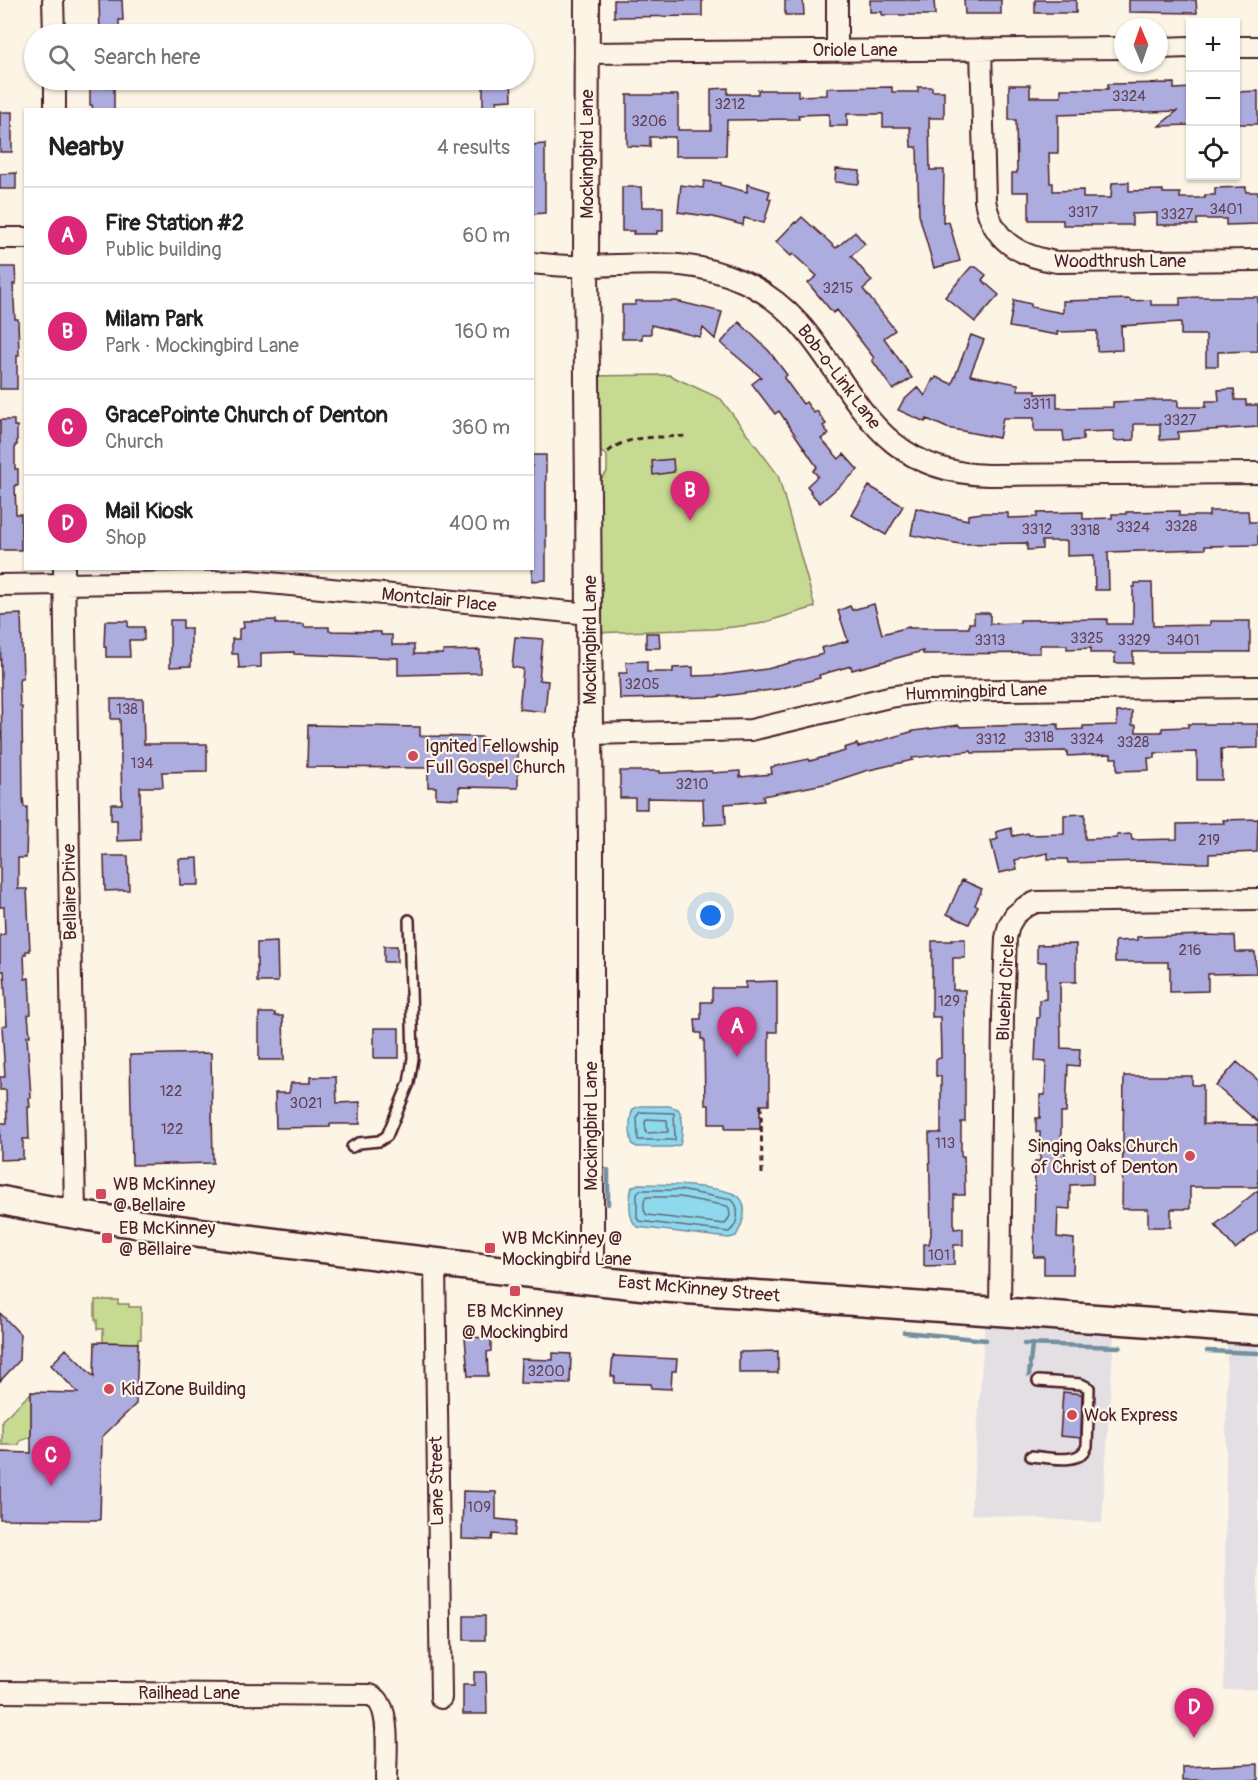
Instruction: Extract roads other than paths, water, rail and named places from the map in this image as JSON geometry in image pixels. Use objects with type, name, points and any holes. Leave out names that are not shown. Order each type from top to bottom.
[{"type":"main road","name":"East McKinney Street","points":[[0,1200],[75,1215],[435,1264],[677,1289],[1258,1330]]},
{"type":"street","points":[[53,0],[54,24]]},
{"type":"street","name":"Mockingbird Lane","points":[[587,0],[586,266],[590,614],[591,1280]]},
{"type":"street","points":[[837,0],[837,50]]},
{"type":"street","points":[[1168,48],[1186,47]]},
{"type":"street","points":[[1240,47],[1258,47]]},
{"type":"street","name":"Oriole Lane","points":[[588,53],[1114,48]]},
{"type":"street","name":"Woodthrush Lane","points":[[981,49],[985,200],[992,224],[1012,247],[1032,257],[1066,262],[1258,260]]},
{"type":"street","points":[[54,90],[55,108]]},
{"type":"street","points":[[0,238],[24,238]]},
{"type":"street","name":"Bob-o-Link Lane","points":[[534,263],[586,266],[685,264],[709,269],[743,281],[776,300],[798,322],[864,412],[886,438],[908,454],[936,468],[962,474],[988,475],[1258,473]]},
{"type":"street","name":"Montclair Place","points":[[0,585],[64,576],[249,581],[590,614]]},
{"type":"street","name":"Bellaire Drive","points":[[64,576],[75,1215]]},
{"type":"street","name":"Hummingbird Lane","points":[[590,734],[751,730],[890,697],[931,691],[1258,687]]},
{"type":"street","name":"Bluebird Circle","points":[[1000,1310],[1003,1014],[1006,938],[1012,918],[1021,909],[1036,902],[1258,899]]},
{"type":"street","name":"Lane Street","points":[[435,1264],[441,1698]]},
{"type":"street","name":"Railhead Lane","points":[[0,1692],[361,1694],[377,1698],[382,1706],[386,1780]]},
{"type":"lane","points":[[352,1147],[359,1143],[379,1142],[387,1136],[409,1083],[413,1058],[409,920]]},
{"type":"lane","points":[[1031,1456],[1072,1459],[1082,1454],[1087,1446],[1089,1388],[1081,1384],[1038,1381]]},
{"type":"water","points":[[640,1106],[669,1106],[678,1109],[682,1126],[680,1145],[637,1147],[633,1145],[630,1132],[631,1117],[633,1109]]},
{"type":"water","points":[[638,1184],[690,1186],[732,1193],[739,1197],[744,1206],[744,1216],[736,1236],[729,1238],[637,1227],[632,1219],[630,1203],[632,1187]]},
{"type":"waterway","points":[[608,1170],[608,1204]]},
{"type":"waterway","points":[[904,1332],[986,1340]]},
{"type":"waterway","points":[[1024,1344],[1120,1347]]},
{"type":"waterway","points":[[1030,1363],[1032,1345]]},
{"type":"waterway","points":[[1207,1351],[1258,1353]]},
{"type":"waterway","points":[[1029,1375],[1030,1367]]},
{"type":"place","name":"Milam Park","points":[[690,521]]},
{"type":"place","name":"Ignited Fellowship Full Gospel Church","points":[[413,756]]},
{"type":"place","name":"Fire Station #2","points":[[737,1057]]},
{"type":"place","name":"Singing Oaks Church of Christ of Denton","points":[[1190,1156]]},
{"type":"place","name":"WB McKinney @ Bellaire","points":[[101,1194]]},
{"type":"place","name":"EB McKinney @ Bellaire","points":[[107,1238]]},
{"type":"place","name":"WB McKinney @ Mockingbird Lane","points":[[490,1248]]},
{"type":"place","name":"EB McKinney @ Mockingbird","points":[[515,1291]]},
{"type":"place","name":"KidZone Building","points":[[109,1389]]},
{"type":"place","name":"Wok Express","points":[[1072,1415]]},
{"type":"place","name":"GracePointe Church of Denton","points":[[51,1486]]},
{"type":"place","name":"Mail Kiosk","points":[[1194,1738]]}]
